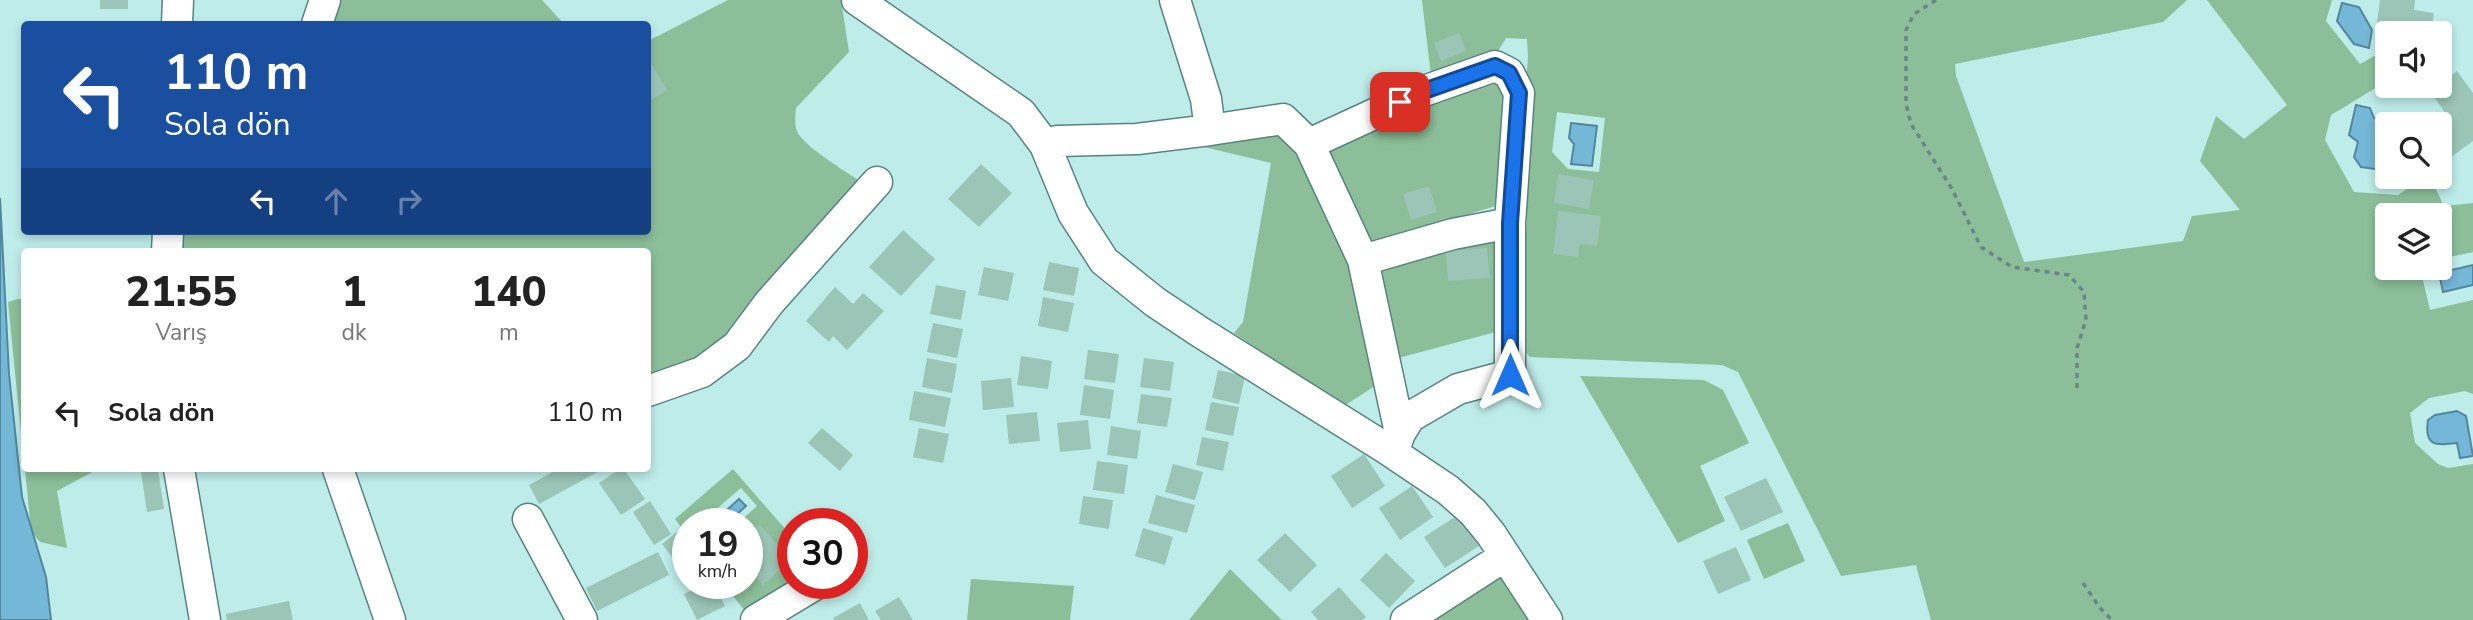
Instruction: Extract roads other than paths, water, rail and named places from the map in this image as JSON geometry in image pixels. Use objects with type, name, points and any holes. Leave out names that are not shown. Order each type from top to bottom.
[{"type":"street","points":[[177,21],[178,0]]},
{"type":"street","points":[[318,21],[325,0]]},
{"type":"street","points":[[857,0],[1021,113],[1045,145],[1073,213],[1104,261],[1155,302],[1200,332],[1396,443],[1473,512],[1547,620]]},
{"type":"street","points":[[1175,0],[1206,99],[1210,130]]},
{"type":"street","points":[[1309,145],[1424,91],[1495,66],[1509,73],[1519,93],[1510,223],[1510,375],[1458,389],[1410,417],[1396,443]]},
{"type":"street","points":[[1045,145],[1057,141],[1137,139],[1283,119],[1309,145],[1363,260],[1396,443]]},
{"type":"street","points":[[651,390],[702,372],[737,346],[769,303],[877,182]]},
{"type":"street","points":[[1363,260],[1453,234],[1510,223]]},
{"type":"street","points":[[180,472],[205,620]]},
{"type":"street","points":[[339,472],[390,620]]},
{"type":"street","points":[[528,519],[582,620]]},
{"type":"street","points":[[1406,620],[1505,556]]},
{"type":"street","points":[[756,620],[791,599]]},
{"type":"water","points":[[2342,3],[2359,7],[2372,30],[2369,48],[2354,44],[2337,21]]},
{"type":"water","points":[[2356,105],[2370,108],[2375,118],[2375,169],[2361,167],[2354,157],[2358,142],[2349,135]]},
{"type":"water","points":[[1571,123],[1597,126],[1592,166],[1571,164],[1574,144],[1569,138]]},
{"type":"water","points":[[0,198],[9,374],[22,497],[46,577],[51,620],[0,620]]},
{"type":"water","points":[[2473,265],[2473,285],[2443,292],[2440,280],[2452,280],[2452,270]]},
{"type":"water","points":[[2457,411],[2466,416],[2473,456],[2460,458],[2457,443],[2437,444],[2428,435],[2428,420],[2435,415]]},
{"type":"water","points":[[739,499],[746,506],[744,508],[729,508]]}]
